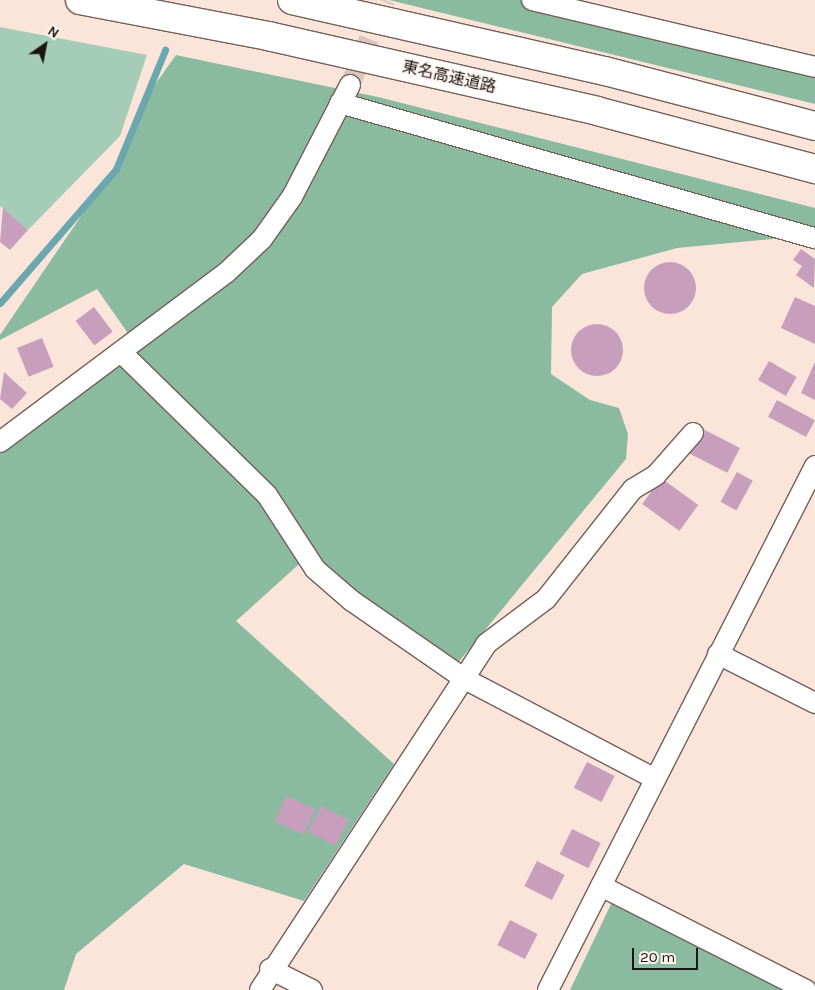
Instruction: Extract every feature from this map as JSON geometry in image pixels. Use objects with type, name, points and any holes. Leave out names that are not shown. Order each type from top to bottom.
[{"type":"highway","name":"東名高速道路","points":[[80,0],[268,36],[588,108],[815,169]]},
{"type":"highway","points":[[292,0],[605,71],[815,126]]},
{"type":"street","points":[[532,0],[815,67]]},
{"type":"street","points":[[0,442],[226,274],[262,239],[292,197],[350,85]]},
{"type":"street","points":[[340,103],[815,238]]},
{"type":"street","points":[[121,352],[267,496],[315,569],[352,601],[464,678],[655,779]]},
{"type":"street","points":[[260,990],[270,969],[486,644],[546,599],[634,489],[656,475],[693,433]]},
{"type":"street","points":[[548,990],[815,466]]},
{"type":"street","points":[[718,654],[815,703]]},
{"type":"street","points":[[601,886],[806,990]]},
{"type":"street","points":[[270,969],[312,990]]},
{"type":"green space","points":[[389,0],[529,0],[815,68],[815,104]]},
{"type":"green space","points":[[0,27],[147,55],[120,136],[28,230],[0,206]]},
{"type":"green space","points":[[176,55],[378,97],[815,208],[815,245],[783,238],[677,248],[582,274],[552,307],[551,374],[590,400],[619,408],[628,434],[626,459],[452,670],[307,557],[236,621],[394,764],[304,901],[184,864],[76,954],[64,990],[0,990],[0,442],[134,342],[97,289],[0,340],[0,335],[120,159],[144,100]]},
{"type":"green space","points":[[612,902],[784,990],[570,990]]},
{"type":"building","points":[[3,208],[28,230],[10,250],[0,242]]},
{"type":"building","points":[[801,249],[815,259],[814,288],[796,275],[802,266],[793,260]]},
{"type":"building","points":[[665,262],[675,262],[685,266],[692,273],[696,288],[692,303],[685,310],[675,314],[665,314],[655,310],[648,303],[644,293],[644,283],[648,273],[655,266]]},
{"type":"building","points":[[795,297],[815,306],[815,344],[781,328]]},
{"type":"building","points":[[94,307],[113,332],[94,346],[76,321]]},
{"type":"building","points":[[592,324],[602,324],[616,331],[623,345],[623,355],[616,369],[602,376],[592,376],[582,372],[575,365],[571,355],[571,345],[575,335],[582,328]]},
{"type":"building","points":[[42,338],[54,367],[29,377],[17,348]]},
{"type":"building","points":[[769,361],[797,377],[786,396],[758,380]]},
{"type":"building","points":[[815,362],[815,400],[801,393]]},
{"type":"building","points":[[4,372],[27,393],[12,409],[0,399]]},
{"type":"building","points":[[777,400],[815,420],[806,437],[768,417]]},
{"type":"building","points":[[699,427],[740,448],[727,473],[686,452]]},
{"type":"building","points":[[737,472],[753,481],[736,510],[721,502]]},
{"type":"building","points":[[661,478],[698,505],[679,531],[642,504]]},
{"type":"building","points":[[587,762],[615,776],[601,802],[574,788]]},
{"type":"building","points":[[286,796],[315,809],[304,835],[275,822]]},
{"type":"building","points":[[321,806],[349,820],[335,846],[308,832]]},
{"type":"building","points":[[572,829],[601,843],[588,868],[560,854]]},
{"type":"building","points":[[537,861],[565,875],[552,900],[524,886]]},
{"type":"building","points":[[510,920],[538,934],[525,959],[497,945]]},
{"type":"waterway","points":[[0,303],[116,169],[165,50]]},
{"type":"tunnel","points":[[350,85],[385,0]]}]
